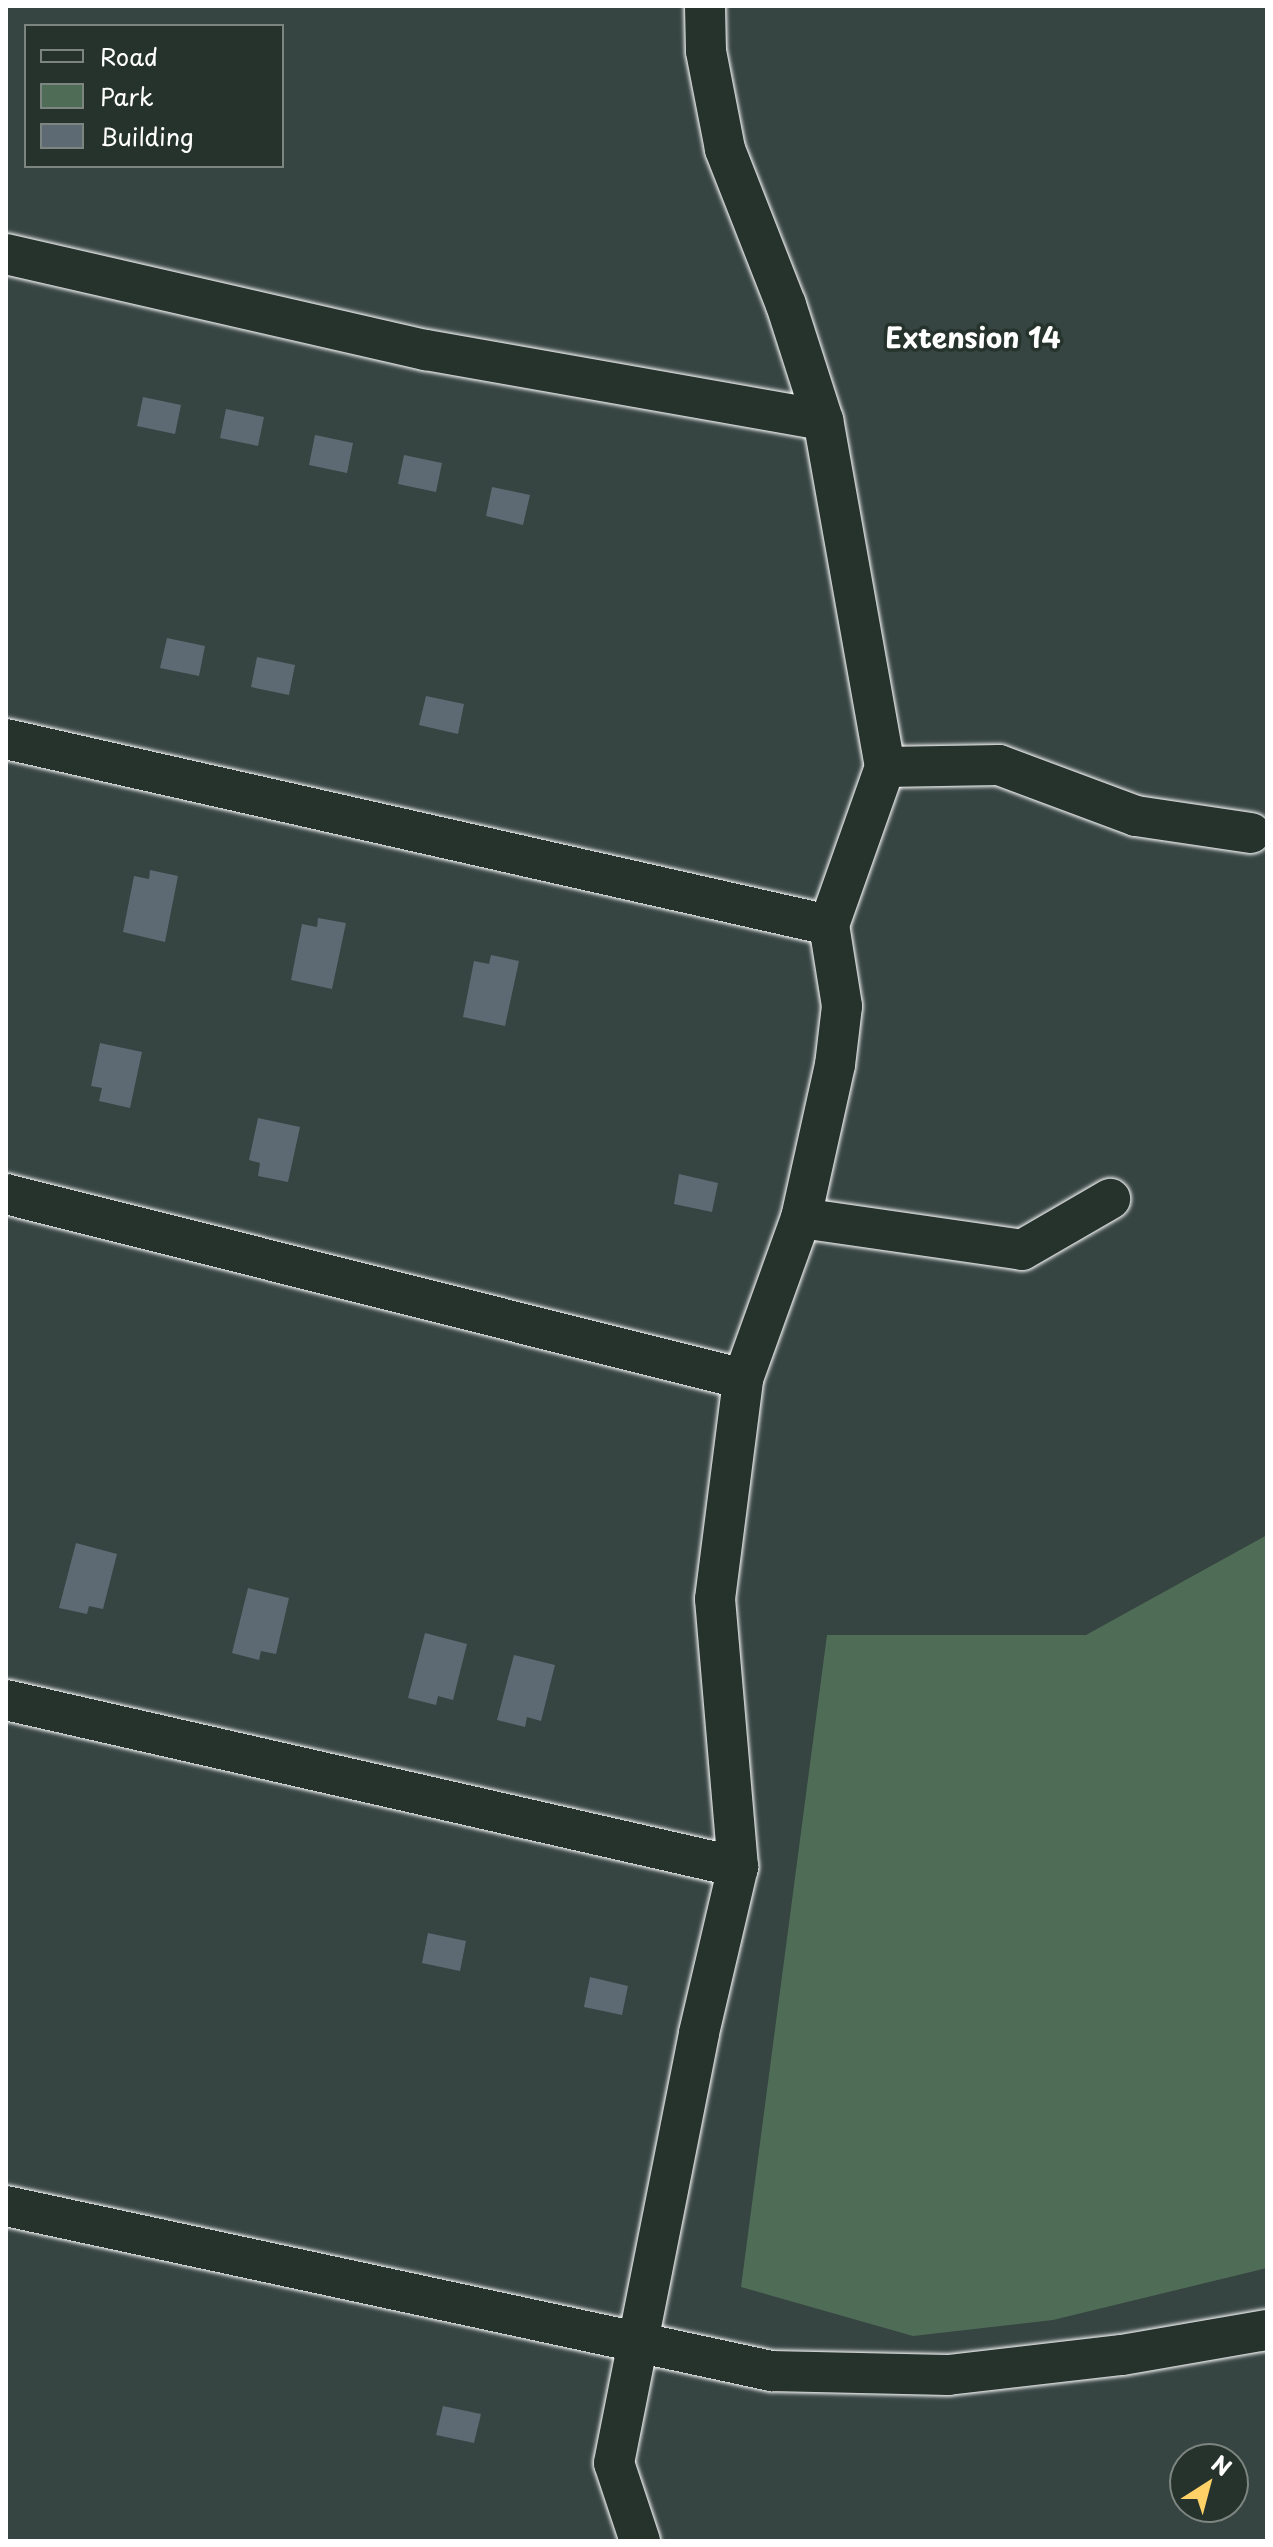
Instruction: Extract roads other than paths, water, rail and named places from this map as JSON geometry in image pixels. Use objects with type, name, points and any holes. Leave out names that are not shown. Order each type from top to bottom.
[{"type":"street","points":[[640,2541],[614,2463],[699,2033],[738,1867],[715,1599],[743,1379],[801,1218],[835,1065],[842,1006],[829,925],[885,767],[823,420],[786,305],[725,149],[706,51],[705,6]]},
{"type":"street","points":[[6,254],[426,350],[823,420]]},
{"type":"street","points":[[6,739],[829,925]]},
{"type":"street","points":[[885,767],[999,765],[1136,816],[1251,833]]},
{"type":"street","points":[[6,1194],[743,1379]]},
{"type":"street","points":[[801,1218],[1022,1250],[1110,1199]]},
{"type":"street","points":[[6,1700],[738,1867]]},
{"type":"street","points":[[6,2206],[771,2371],[948,2375],[1122,2355],[1267,2330]]},
{"type":"district","name":"Extension 14","points":[[973,337]]}]
